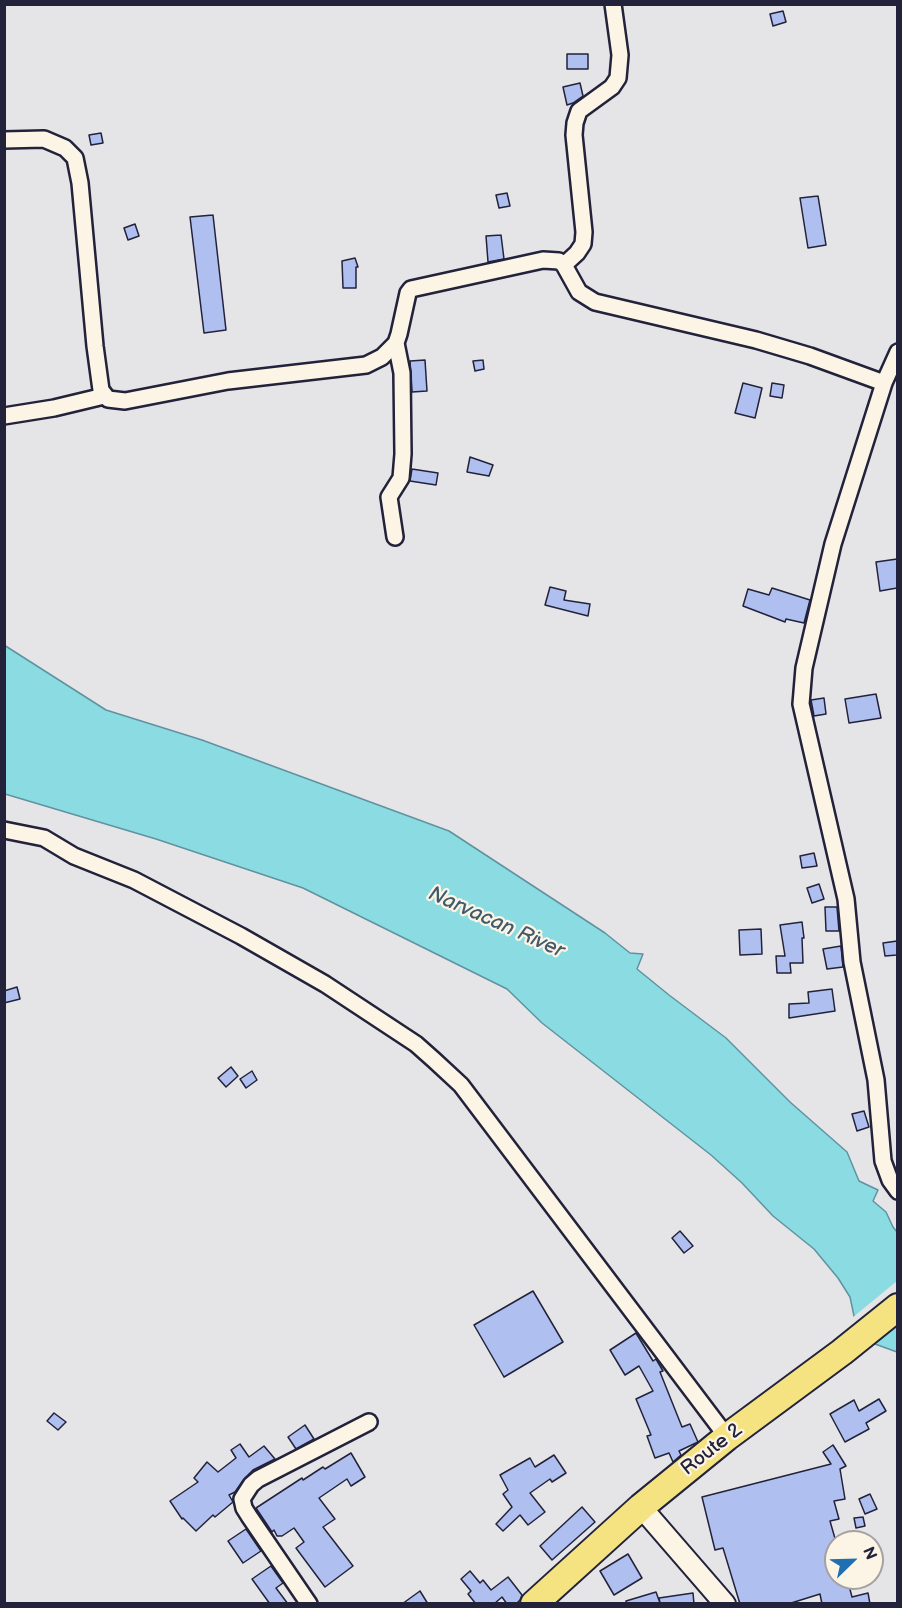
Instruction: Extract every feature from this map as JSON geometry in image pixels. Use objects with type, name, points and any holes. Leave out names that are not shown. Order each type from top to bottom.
[{"type":"highway","name":"Route 2","points":[[534,1604],[641,1507],[727,1437],[842,1352],[897,1307]]},
{"type":"street","points":[[564,265],[577,254],[583,244],[584,232],[575,123],[579,111],[612,87],[618,78],[620,55],[613,4]]},
{"type":"street","points":[[4,140],[44,139],[64,148],[75,158],[80,183],[101,390],[104,396],[112,400],[126,400],[228,381],[366,365],[382,357],[396,343],[408,293],[414,287],[543,260],[559,261],[564,265],[579,292],[595,302],[756,340],[810,356],[885,383]]},
{"type":"street","points":[[394,537],[389,497],[401,478],[403,454],[402,373],[396,343]]},
{"type":"street","points":[[897,352],[833,544],[804,669],[801,704],[846,899],[852,962],[876,1080],[883,1161],[897,1191]]},
{"type":"street","points":[[4,416],[54,408],[104,396]]},
{"type":"street","points":[[4,830],[44,838],[74,856],[134,880],[241,936],[325,984],[416,1044],[461,1085],[727,1437]]},
{"type":"street","points":[[309,1604],[249,1516],[242,1499],[245,1491],[258,1479],[369,1422]]},
{"type":"street","points":[[641,1507],[725,1604]]},
{"type":"water","name":"Narvacan River","points":[[4,645],[106,710],[202,740],[449,831],[605,933],[630,953],[643,954],[637,969],[726,1038],[790,1102],[847,1152],[859,1181],[878,1190],[873,1201],[886,1212],[897,1232],[897,1352],[875,1344],[854,1316],[850,1297],[838,1278],[814,1249],[773,1216],[711,1155],[542,1023],[507,989],[303,888],[156,839],[5,794]]},
{"type":"pier","points":[[897,1281],[897,1326],[873,1346],[852,1318]]},
{"type":"building","points":[[783,11],[786,22],[773,26],[770,14]]},
{"type":"building","points":[[567,54],[588,54],[588,69],[567,69]]},
{"type":"building","points":[[580,83],[583,96],[567,105],[563,87]]},
{"type":"building","points":[[101,133],[103,143],[91,145],[89,135]]},
{"type":"building","points":[[507,193],[510,206],[499,208],[496,195]]},
{"type":"building","points":[[818,196],[826,245],[808,248],[800,198]]},
{"type":"building","points":[[213,215],[226,330],[204,333],[190,217]]},
{"type":"building","points":[[135,224],[139,236],[128,240],[124,228]]},
{"type":"building","points":[[501,235],[504,259],[488,262],[486,236]]},
{"type":"building","points":[[355,258],[358,267],[356,267],[356,288],[343,288],[342,261]]},
{"type":"building","points":[[425,360],[427,391],[412,392],[410,361]]},
{"type":"building","points":[[483,360],[484,369],[475,371],[473,361]]},
{"type":"building","points":[[743,383],[762,388],[755,418],[735,413]]},
{"type":"building","points":[[772,383],[784,385],[782,398],[770,396]]},
{"type":"building","points":[[470,457],[493,465],[489,476],[467,472]]},
{"type":"building","points":[[412,469],[438,473],[436,485],[410,481]]},
{"type":"building","points":[[897,559],[897,588],[880,591],[876,562]]},
{"type":"building","points":[[550,587],[566,591],[564,600],[590,604],[588,616],[545,605]]},
{"type":"building","points":[[772,588],[810,600],[804,623],[786,619],[785,622],[743,606],[748,589],[769,595]]},
{"type":"building","points":[[876,694],[881,718],[849,723],[845,699]]},
{"type":"building","points":[[824,698],[826,714],[814,716],[811,700]]},
{"type":"building","points":[[814,853],[817,866],[802,868],[800,856]]},
{"type":"building","points":[[819,884],[824,899],[812,903],[807,888]]},
{"type":"building","points":[[825,907],[837,907],[839,931],[826,931]]},
{"type":"building","points":[[802,922],[803,963],[790,963],[791,973],[777,973],[776,956],[785,956],[780,925]]},
{"type":"building","points":[[761,929],[762,954],[740,955],[739,930]]},
{"type":"building","points":[[897,941],[897,955],[885,956],[883,943]]},
{"type":"building","points":[[841,946],[843,967],[827,969],[823,949]]},
{"type":"building","points":[[17,987],[20,999],[4,1003],[4,991]]},
{"type":"building","points":[[832,989],[835,1011],[789,1018],[789,1004],[809,1003],[808,992]]},
{"type":"building","points":[[231,1067],[238,1076],[226,1087],[218,1078]]},
{"type":"building","points":[[252,1071],[257,1080],[246,1088],[240,1079]]},
{"type":"building","points":[[864,1111],[869,1127],[857,1131],[852,1114]]},
{"type":"building","points":[[680,1231],[693,1246],[684,1253],[672,1238]]},
{"type":"building","points":[[533,1291],[563,1342],[504,1377],[474,1325]]},
{"type":"building","points":[[636,1333],[653,1361],[656,1359],[663,1371],[660,1372],[682,1427],[690,1424],[698,1442],[679,1451],[681,1455],[673,1462],[669,1453],[655,1458],[647,1436],[651,1435],[636,1399],[653,1391],[639,1366],[625,1375],[610,1350]]},
{"type":"building","points":[[879,1399],[886,1411],[866,1423],[869,1429],[845,1442],[830,1414],[854,1400],[859,1411]]},
{"type":"building","points":[[54,1413],[66,1422],[58,1430],[47,1421]]},
{"type":"building","points":[[305,1425],[314,1439],[296,1449],[288,1437]]},
{"type":"building","points":[[240,1444],[249,1457],[264,1446],[275,1459],[253,1470],[235,1492],[229,1495],[233,1502],[215,1517],[213,1515],[196,1531],[182,1519],[170,1501],[198,1482],[194,1478],[207,1462],[218,1472],[236,1458],[231,1450]]},
{"type":"building","points":[[833,1445],[846,1466],[840,1469],[845,1499],[834,1501],[839,1519],[830,1521],[833,1530],[824,1530],[824,1590],[850,1590],[852,1597],[868,1593],[870,1604],[822,1604],[820,1594],[788,1604],[740,1604],[723,1548],[715,1550],[702,1497],[831,1464],[823,1452]]},
{"type":"building","points":[[351,1453],[365,1477],[351,1486],[347,1479],[319,1498],[335,1519],[323,1527],[353,1566],[325,1587],[296,1548],[304,1542],[294,1528],[282,1536],[277,1536],[256,1508],[302,1478],[303,1480],[323,1467],[325,1469]]},
{"type":"building","points":[[554,1455],[566,1473],[552,1482],[550,1479],[530,1493],[545,1512],[528,1525],[520,1515],[503,1531],[496,1524],[512,1507],[503,1494],[508,1490],[500,1475],[530,1458],[535,1467]]},
{"type":"building","points":[[870,1494],[877,1509],[865,1514],[859,1499]]},
{"type":"building","points":[[582,1507],[595,1522],[552,1560],[540,1546]]},
{"type":"building","points":[[863,1517],[865,1526],[856,1528],[854,1518]]},
{"type":"building","points":[[246,1529],[261,1551],[243,1563],[228,1541]]},
{"type":"building","points":[[628,1554],[642,1578],[614,1595],[600,1571]]},
{"type":"building","points":[[271,1566],[283,1583],[276,1588],[288,1604],[270,1604],[252,1579]]},
{"type":"building","points":[[470,1571],[480,1583],[483,1580],[491,1590],[508,1577],[522,1595],[520,1600],[516,1604],[507,1604],[502,1597],[494,1604],[476,1604],[468,1594],[471,1591],[461,1579]]},
{"type":"building","points":[[420,1591],[428,1604],[402,1604]]},
{"type":"building","points":[[656,1592],[660,1603],[659,1598],[693,1593],[694,1604],[626,1604],[626,1601]]}]
